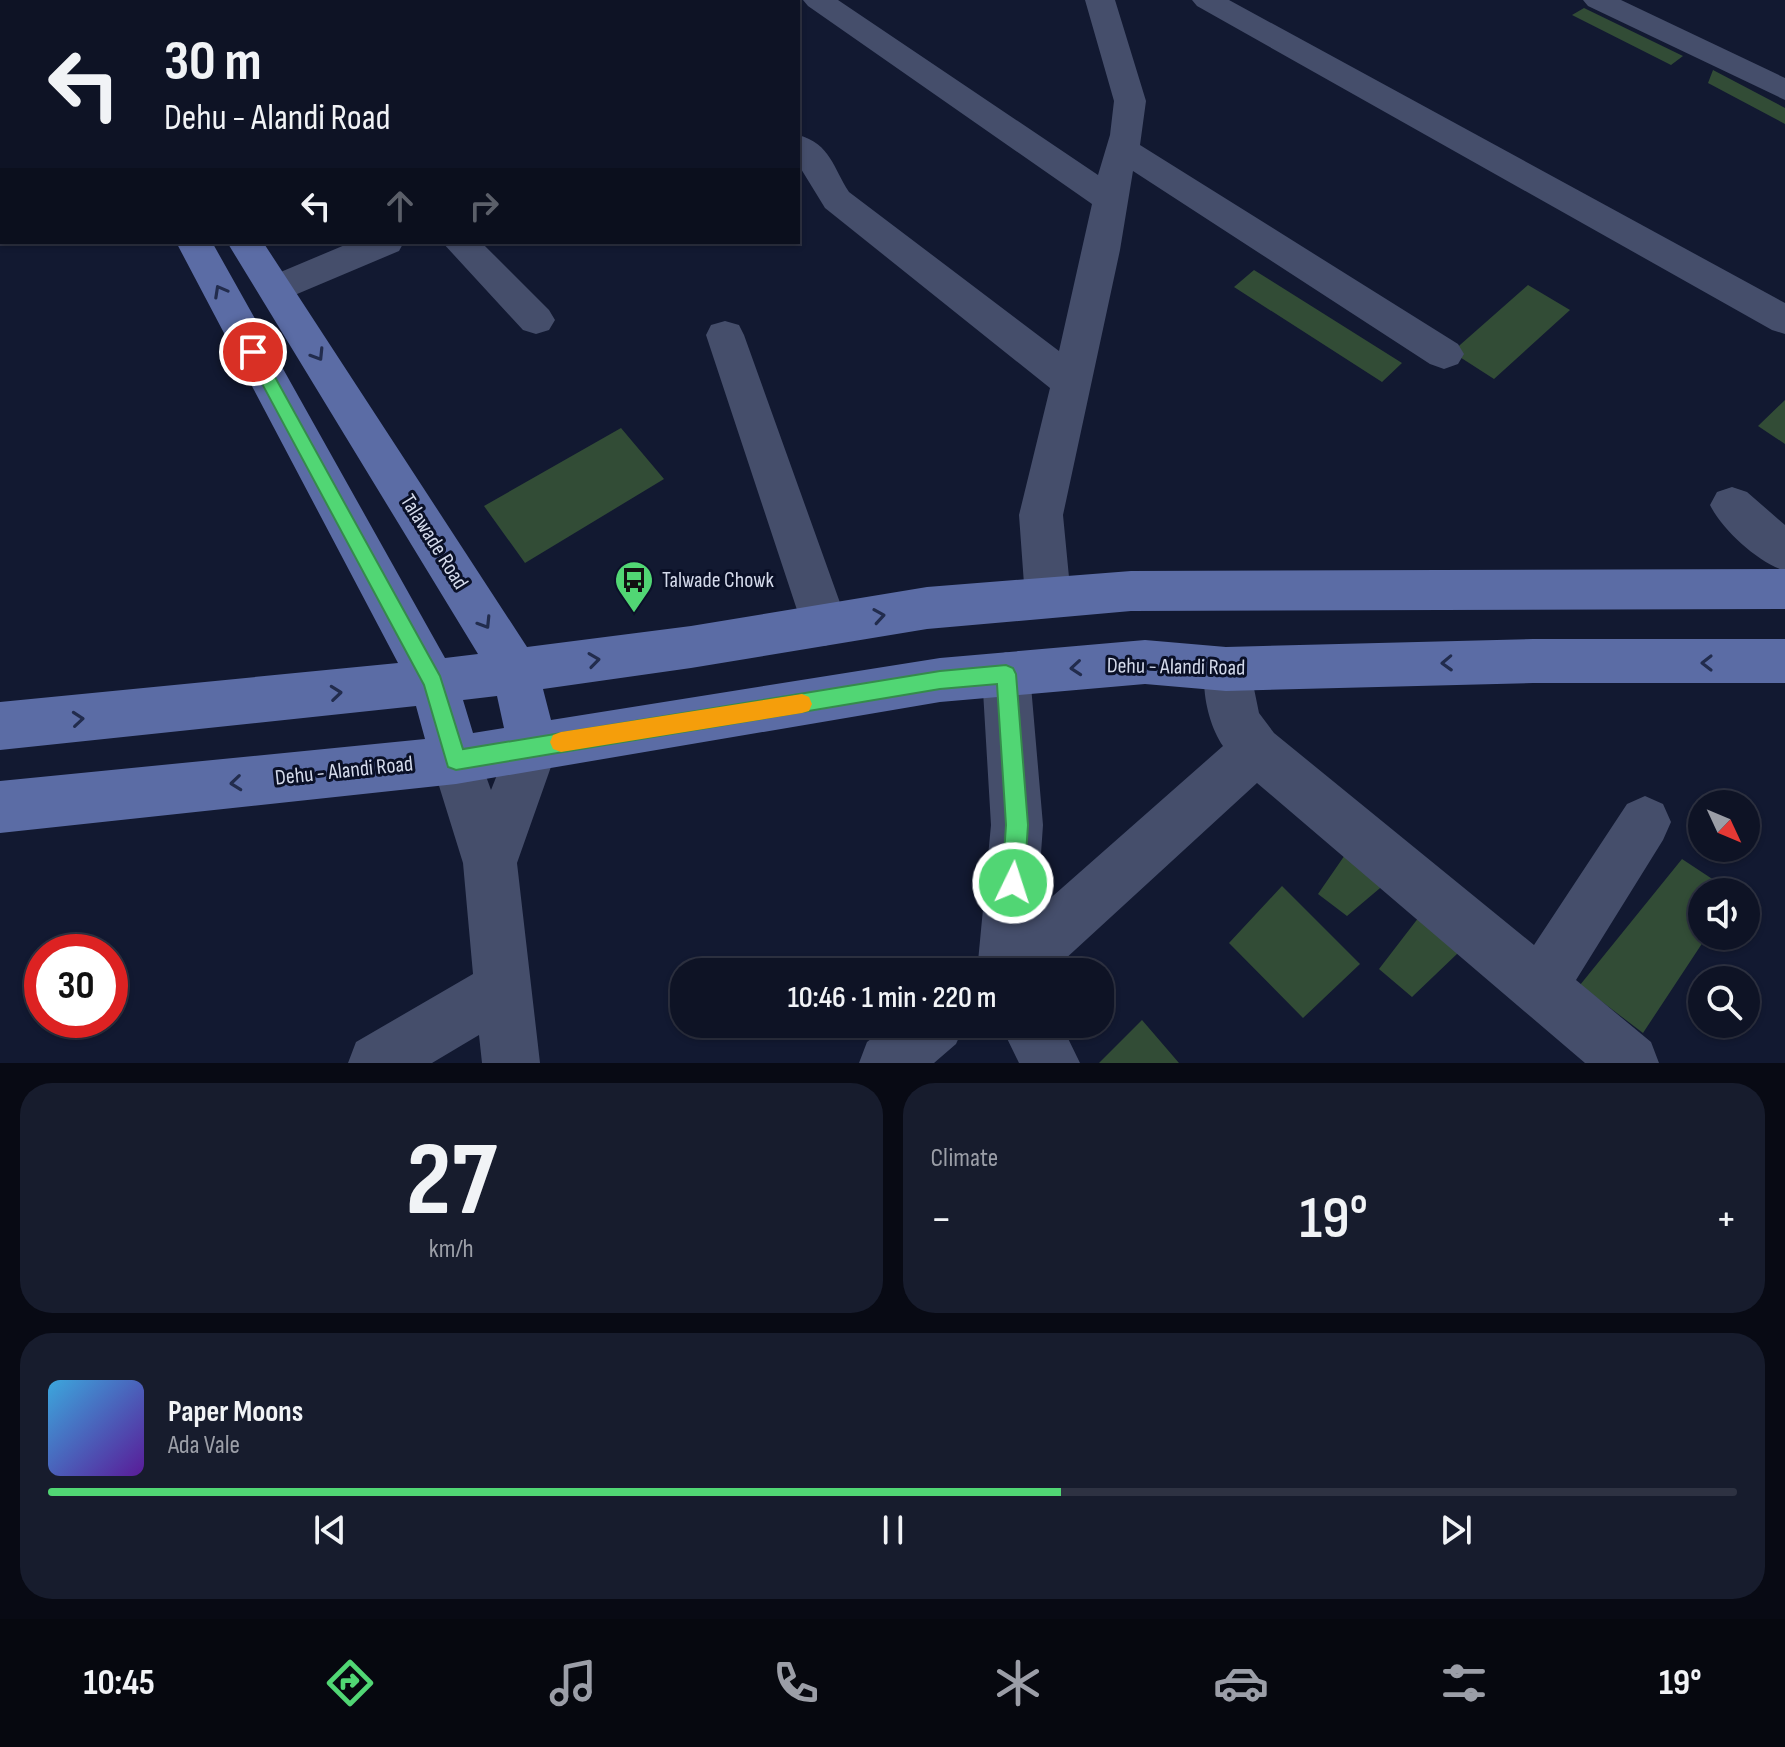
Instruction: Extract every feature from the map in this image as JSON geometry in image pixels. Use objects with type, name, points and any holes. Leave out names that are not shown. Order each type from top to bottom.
[{"type":"main road","points":[[195,244],[433,682],[456,760]]},
{"type":"main road","name":"Talawade Road","points":[[246,244],[277,288],[515,671],[533,747]]},
{"type":"main road","points":[[0,726],[433,682],[927,608],[1048,598],[1147,591],[1785,589]]},
{"type":"main road","name":"Dehu - Alandi Road","points":[[0,807],[456,760],[940,680],[1145,662],[1226,669],[1533,661],[1785,661]]},
{"type":"street","points":[[818,0],[1110,199]]},
{"type":"street","points":[[1048,598],[1041,515],[1102,250],[1130,101],[1100,0]]},
{"type":"street","points":[[1207,0],[1785,320]]},
{"type":"street","points":[[1598,0],[1785,90]]},
{"type":"street","points":[[800,148],[820,166],[823,180],[837,200],[1071,382]]},
{"type":"street","points":[[1122,149],[1444,354]]},
{"type":"street","points":[[277,288],[381,244]]},
{"type":"street","points":[[462,244],[536,320]]},
{"type":"street","points":[[725,335],[825,625]]},
{"type":"street","points":[[1732,505],[1785,552]]},
{"type":"street","points":[[1226,669],[1236,723],[1256,750],[1630,1063]]},
{"type":"street","points":[[1006,674],[1017,825],[1009,958]]},
{"type":"street","points":[[490,863],[533,747]]},
{"type":"street","points":[[1024,958],[1256,750]]},
{"type":"street","points":[[456,760],[490,863],[511,1063]]},
{"type":"street","points":[[1540,986],[1645,822]]},
{"type":"street","points":[[377,1063],[502,989]]},
{"type":"street","points":[[888,1063],[919,1038]]},
{"type":"street","points":[[1037,1038],[1051,1063]]},
{"type":"building","points":[[1584,8],[1683,56],[1671,65],[1572,15]]},
{"type":"building","points":[[1713,70],[1785,108],[1785,124],[1708,83]]},
{"type":"building","points":[[1254,270],[1402,363],[1382,382],[1234,287]]},
{"type":"building","points":[[1528,285],[1570,310],[1494,379],[1452,352]]},
{"type":"building","points":[[1785,400],[1785,444],[1758,426]]},
{"type":"building","points":[[621,428],[664,479],[525,563],[484,506]]},
{"type":"building","points":[[1347,852],[1386,883],[1347,916],[1318,894]]},
{"type":"building","points":[[1682,859],[1711,878],[1688,878],[1688,950],[1698,950],[1643,1033],[1580,985]]},
{"type":"building","points":[[1282,886],[1360,964],[1303,1018],[1229,943]]},
{"type":"building","points":[[1419,917],[1458,953],[1412,997],[1379,969]]},
{"type":"building","points":[[1142,1020],[1179,1063],[1099,1063]]},
{"type":"slow traffic","points":[[561,742],[802,704]]},
{"type":"place","name":"Talwade Chowk","points":[[634,614]]},
{"type":"route","points":[[253,352],[433,682],[456,760],[940,680],[1006,674],[1017,825],[1013,883]]}]
